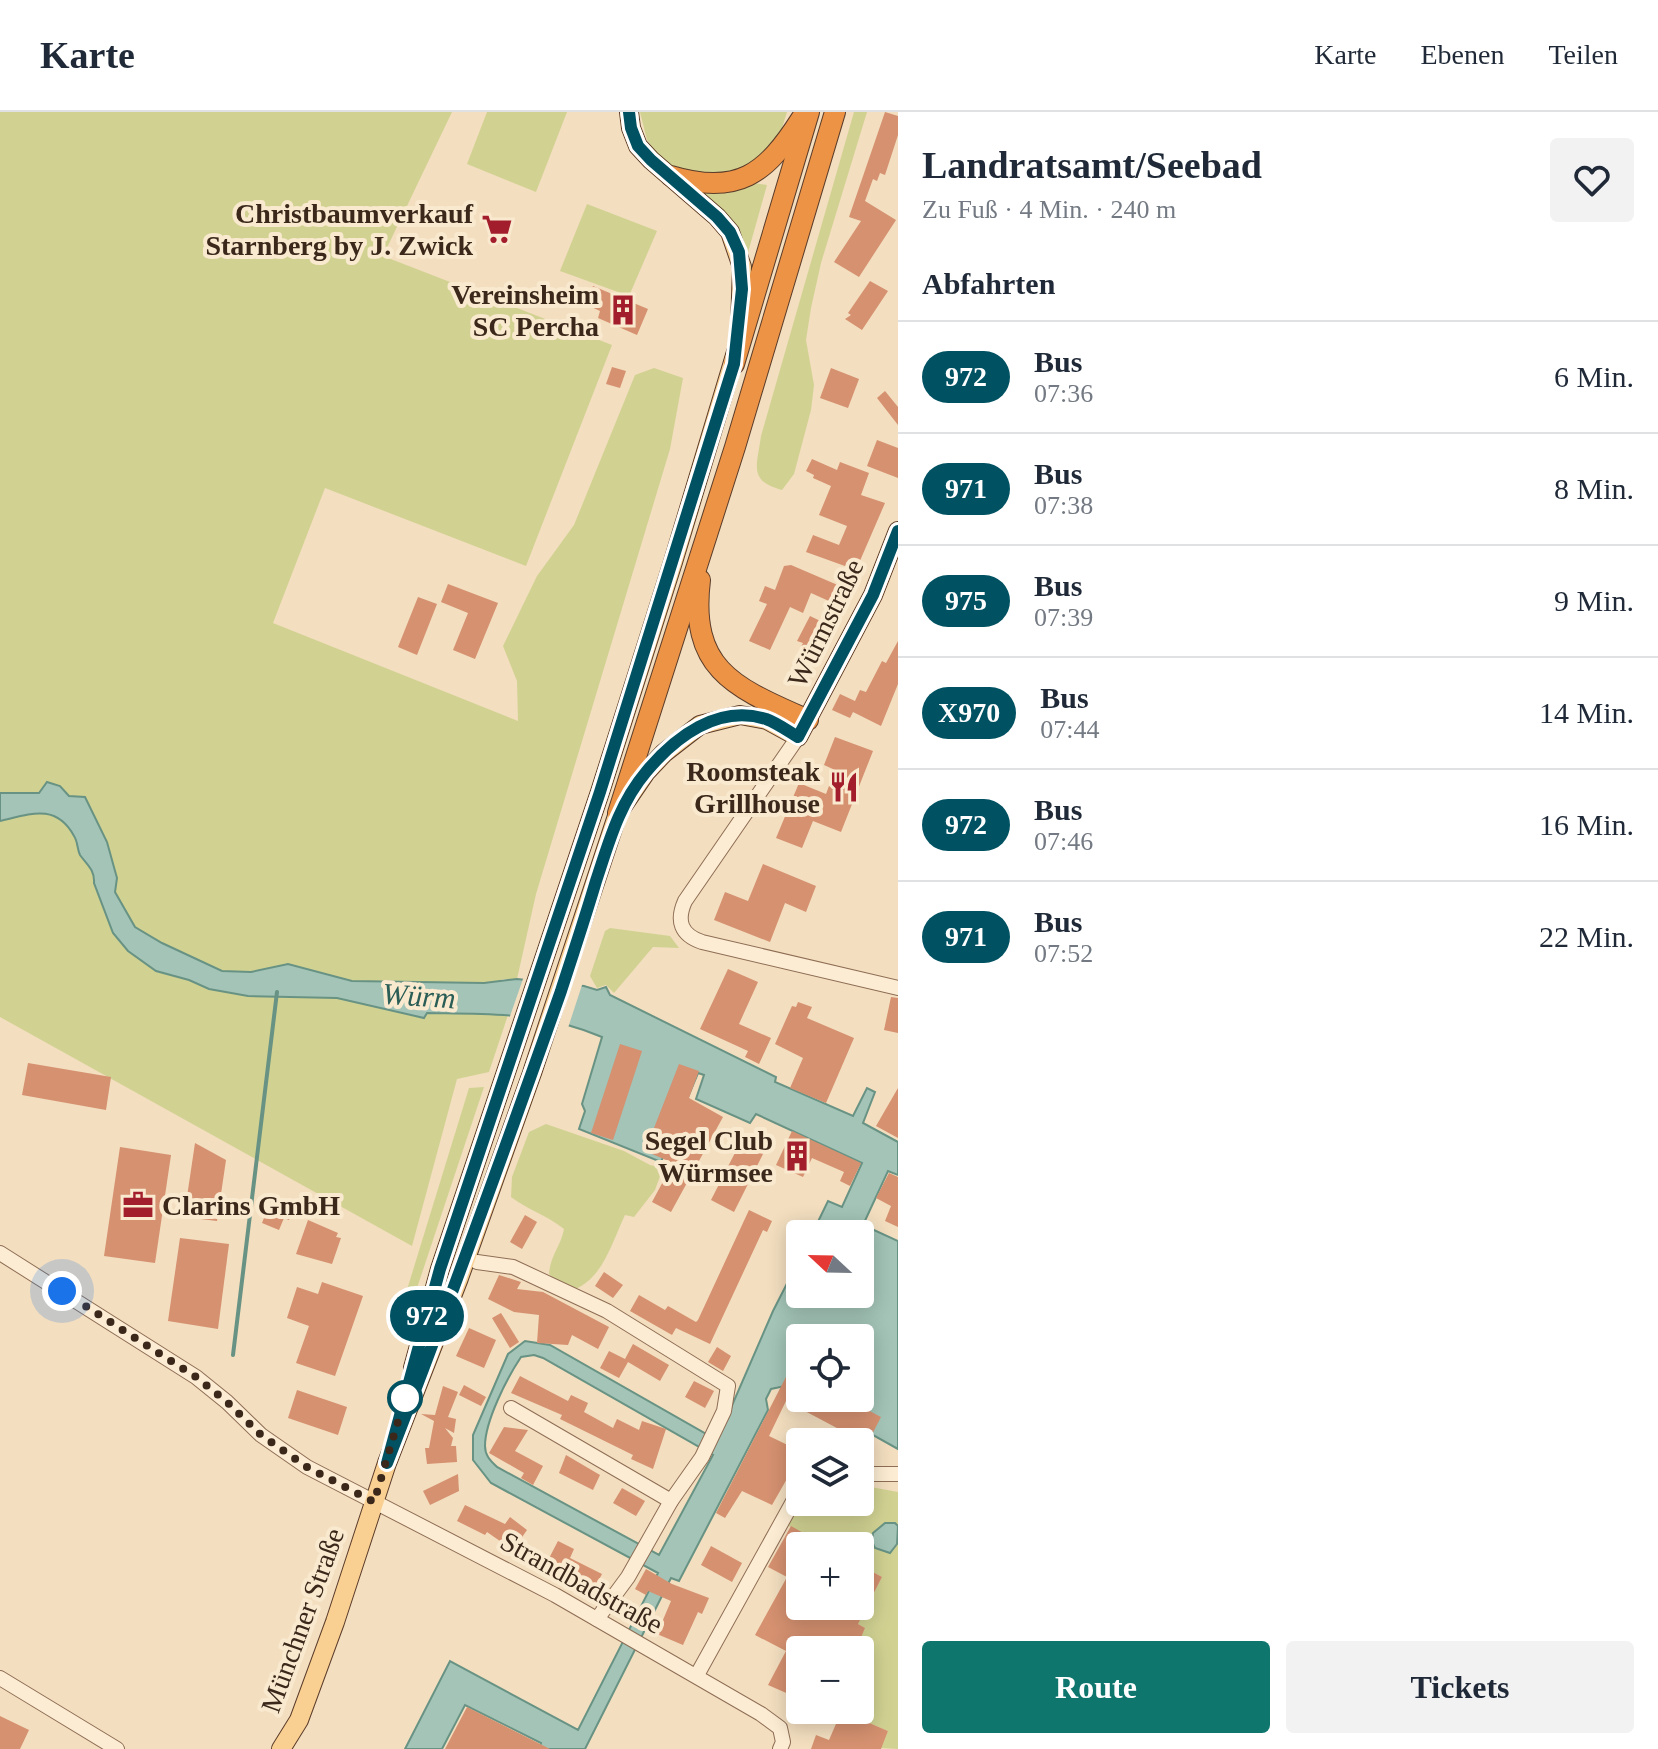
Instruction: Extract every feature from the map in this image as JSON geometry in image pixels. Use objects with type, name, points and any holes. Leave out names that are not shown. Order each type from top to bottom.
[{"type":"highway","points":[[671,176],[688,182],[721,184],[734,183],[754,175],[767,165],[807,112]]},
{"type":"highway","points":[[734,364],[807,112]]},
{"type":"highway","points":[[618,813],[707,537],[835,112]]},
{"type":"highway","points":[[707,537],[698,596],[705,647],[720,670],[738,687],[803,728]]},
{"type":"main road","name":"Münchner Straße","points":[[387,1463],[440,1269],[543,966],[734,364],[742,289],[739,252],[730,232],[717,217],[638,146],[629,112]]},
{"type":"main road","name":"Würmstraße","points":[[803,728],[873,595],[898,531]]},
{"type":"main road","name":"Münchner Straße","points":[[281,1749],[299,1720],[387,1463],[459,1278],[569,968],[618,813],[646,772],[664,753],[700,725],[740,715],[803,728]]},
{"type":"street","points":[[803,728],[685,901],[681,918],[684,932],[689,938],[702,942],[898,988]]},
{"type":"street","name":"Strandbadstraße","points":[[0,1253],[196,1377],[261,1435],[307,1467],[597,1619],[761,1714],[780,1728],[783,1742],[780,1749]]},
{"type":"street","points":[[477,1262],[513,1267],[607,1311],[728,1386],[717,1428],[702,1457],[671,1501],[633,1568],[597,1619]]},
{"type":"street","points":[[511,1408],[671,1501]]},
{"type":"street","points":[[874,1474],[898,1474]]},
{"type":"street","points":[[697,1675],[786,1514]]},
{"type":"street","points":[[0,1678],[117,1749]]},
{"type":"green space","points":[[0,112],[452,112],[383,256],[612,345],[526,566],[325,488],[273,623],[518,721],[517,681],[503,646],[537,576],[574,525],[635,375],[654,368],[683,378],[670,449],[536,894],[517,979],[502,979],[474,1013],[508,1015],[489,1072],[457,1079],[412,1246],[0,1017]]},
{"type":"green space","points":[[487,112],[567,112],[536,192],[467,164]]},
{"type":"green space","points":[[640,112],[787,112],[772,145],[741,172],[686,175],[662,160],[647,140]]},
{"type":"green space","points":[[854,112],[867,112],[821,263],[806,340],[814,385],[811,410],[794,474],[782,490],[759,477],[757,464],[761,436]]},
{"type":"green space","points":[[753,183],[767,185],[747,256],[727,218],[694,188]]},
{"type":"green space","points":[[587,204],[657,231],[629,296],[560,271]]},
{"type":"green space","points":[[610,928],[670,936],[679,948],[653,947],[614,993],[606,985],[597,988],[590,976],[605,931]]},
{"type":"green space","points":[[484,1087],[403,1330],[398,1319],[469,1088]]},
{"type":"green space","points":[[546,1124],[663,1168],[655,1190],[634,1217],[625,1215],[599,1269],[573,1290],[560,1285],[549,1274],[564,1229],[511,1197],[512,1177],[529,1132]]},
{"type":"green space","points":[[874,1488],[898,1492],[898,1749],[881,1748],[888,1731],[872,1724],[874,1636],[862,1636],[865,1628],[858,1624],[860,1620],[874,1620],[874,1593],[882,1577],[874,1573],[874,1532],[800,1532],[787,1525],[792,1516],[874,1516]]},
{"type":"water","name":"Würm","points":[[47,782],[60,786],[69,796],[85,797],[107,842],[117,878],[115,892],[135,927],[222,971],[251,972],[288,964],[352,981],[484,983],[517,979],[597,990],[606,987],[610,995],[776,1077],[775,1082],[853,1116],[867,1088],[875,1092],[863,1123],[898,1142],[898,1175],[888,1171],[865,1220],[819,1220],[828,1201],[842,1207],[862,1163],[756,1114],[750,1123],[696,1099],[704,1075],[698,1073],[661,1162],[579,1129],[585,1111],[582,1104],[602,1037],[559,1023],[494,1014],[427,1013],[424,1018],[337,998],[248,996],[209,989],[156,971],[128,951],[113,933],[92,871],[80,855],[67,826],[51,815],[42,814],[0,821],[0,793],[39,793]]},
{"type":"water","points":[[874,1230],[898,1241],[898,1449],[874,1436],[874,1428],[861,1428],[832,1412],[874,1412],[874,1324],[786,1324],[786,1387],[771,1389],[766,1399],[768,1410],[679,1581],[671,1578],[585,1749],[539,1749],[541,1743],[465,1705],[442,1749],[405,1749],[450,1661],[578,1730],[658,1573],[491,1483],[473,1460],[473,1435],[508,1354],[525,1341],[550,1345],[717,1440],[786,1285],[786,1308],[874,1308]],"holes":[[[534,1355],[713,1455],[659,1555],[497,1467],[487,1455],[485,1446],[489,1424],[515,1366],[521,1357]]]},
{"type":"water","points":[[885,1523],[898,1526],[897,1544],[890,1553],[875,1548],[874,1532]]},
{"type":"pier","points":[[524,976],[583,982],[568,1028],[509,1019]]},
{"type":"building","points":[[885,112],[898,116],[898,135],[885,175],[880,173],[877,181],[873,179],[865,201],[896,220],[859,277],[834,262],[861,221],[849,217]]},
{"type":"building","points":[[870,281],[888,291],[862,330],[845,319],[851,315],[848,313]]},
{"type":"building","name":"Vereinsheim SC Percha","points":[[593,286],[648,309],[637,335],[598,318],[600,311],[585,304]]},
{"type":"building","points":[[612,367],[626,371],[620,388],[606,384]]},
{"type":"building","points":[[831,368],[859,379],[848,408],[820,398]]},
{"type":"building","points":[[885,391],[898,407],[898,425],[877,398]]},
{"type":"building","points":[[877,440],[898,448],[898,478],[867,466]]},
{"type":"building","points":[[812,459],[837,470],[840,462],[869,473],[861,495],[885,503],[856,570],[806,552],[813,535],[839,545],[847,526],[819,515],[831,486],[813,478],[814,475],[806,471]]},
{"type":"building","points":[[791,565],[847,589],[840,606],[811,593],[803,613],[790,607],[770,650],[749,641],[767,604],[759,601],[765,586],[775,590],[784,566]]},
{"type":"building","points":[[448,584],[498,603],[475,659],[453,650],[468,613],[441,602]]},
{"type":"building","points":[[418,597],[437,604],[417,655],[398,647]]},
{"type":"building","points":[[810,616],[835,628],[821,656],[801,647],[803,643],[797,641]]},
{"type":"building","points":[[898,641],[898,684],[881,726],[853,712],[850,718],[832,710],[840,694],[855,701],[860,690],[866,692],[882,661],[886,663]]},
{"type":"building","points":[[835,737],[873,751],[841,832],[813,821],[802,848],[776,838],[799,783],[826,794],[835,770],[824,765]]},
{"type":"building","points":[[763,864],[816,886],[806,912],[785,903],[770,942],[714,920],[725,892],[748,901]]},
{"type":"building","points":[[728,969],[758,982],[739,1024],[771,1038],[759,1064],[745,1057],[748,1051],[700,1029]]},
{"type":"building","points":[[891,997],[898,998],[898,1033],[884,1030]]},
{"type":"building","points":[[798,1002],[812,1007],[807,1018],[854,1038],[826,1103],[790,1088],[803,1058],[775,1044],[792,1006],[796,1007]]},
{"type":"building","points":[[620,1044],[642,1051],[613,1140],[591,1133]]},
{"type":"building","points":[[28,1063],[111,1077],[106,1110],[22,1095]]},
{"type":"building","points":[[679,1064],[699,1071],[689,1098],[723,1117],[671,1212],[652,1202],[673,1163],[645,1151]]},
{"type":"building","points":[[898,1088],[898,1138],[876,1126]]},
{"type":"building","points":[[792,1131],[861,1163],[850,1186],[840,1181],[844,1172],[812,1158],[803,1177],[776,1165]]},
{"type":"building","points":[[742,1139],[765,1150],[734,1212],[711,1200]]},
{"type":"building","points":[[195,1143],[226,1160],[217,1221],[184,1217]]},
{"type":"building","name":"Clarins GmbH","points":[[120,1147],[171,1155],[155,1263],[104,1256]]},
{"type":"building","points":[[889,1173],[898,1177],[898,1227],[885,1221],[891,1206],[876,1198]]},
{"type":"building","points":[[273,1195],[295,1204],[289,1220],[284,1218],[279,1230],[262,1223]]},
{"type":"building","points":[[749,1210],[772,1221],[767,1232],[763,1230],[710,1344],[676,1328],[672,1335],[630,1311],[639,1295],[665,1310],[668,1306],[696,1322]]},
{"type":"building","points":[[525,1215],[537,1222],[522,1249],[510,1242]]},
{"type":"building","points":[[308,1220],[338,1233],[336,1237],[341,1238],[332,1264],[296,1254]]},
{"type":"building","points":[[180,1238],[229,1244],[218,1329],[168,1321]]},
{"type":"building","points":[[604,1272],[623,1285],[613,1298],[595,1286]]},
{"type":"building","points":[[499,1275],[521,1282],[517,1289],[543,1292],[609,1327],[598,1349],[572,1335],[568,1345],[537,1343],[539,1315],[514,1312],[488,1299]]},
{"type":"building","points":[[322,1282],[363,1296],[335,1376],[296,1363],[309,1326],[287,1318],[297,1287],[318,1294]]},
{"type":"building","points":[[501,1313],[519,1342],[510,1348],[492,1318]]},
{"type":"building","points":[[469,1328],[496,1340],[484,1368],[456,1356]]},
{"type":"building","points":[[633,1344],[669,1365],[660,1381],[628,1362],[619,1378],[600,1368],[609,1351],[625,1359]]},
{"type":"building","points":[[717,1347],[731,1356],[723,1371],[708,1362]]},
{"type":"building","points":[[520,1376],[568,1401],[571,1395],[588,1403],[584,1412],[613,1428],[617,1419],[639,1430],[642,1421],[666,1429],[653,1469],[631,1459],[633,1455],[560,1419],[562,1415],[511,1393]]},
{"type":"building","points":[[786,1377],[786,1401],[769,1436],[786,1444],[786,1480],[772,1505],[742,1491],[725,1518],[716,1513]]},
{"type":"building","points":[[694,1381],[714,1391],[705,1408],[685,1397]]},
{"type":"building","points":[[464,1385],[486,1397],[481,1406],[459,1395]]},
{"type":"building","points":[[443,1386],[458,1392],[448,1417],[456,1419],[454,1433],[445,1428],[453,1438],[451,1446],[456,1446],[457,1462],[427,1464],[425,1448],[429,1448],[434,1421],[421,1414],[435,1415]]},
{"type":"building","points":[[297,1390],[347,1407],[338,1435],[288,1418]]},
{"type":"building","points":[[807,1412],[872,1412],[881,1417],[874,1430],[874,1428],[837,1428]]},
{"type":"building","points":[[504,1427],[528,1430],[515,1451],[543,1466],[533,1485],[521,1478],[524,1473],[489,1453]]},
{"type":"building","points":[[566,1455],[600,1475],[593,1490],[559,1473]]},
{"type":"building","points":[[458,1474],[459,1491],[430,1505],[423,1491]]},
{"type":"building","points":[[622,1488],[645,1501],[636,1516],[613,1503]]},
{"type":"building","points":[[465,1505],[505,1524],[510,1517],[527,1530],[513,1550],[487,1532],[485,1535],[457,1521]]},
{"type":"building","points":[[791,1526],[802,1532],[788,1532]]},
{"type":"building","points":[[786,1535],[786,1576],[768,1567]]},
{"type":"building","points":[[558,1541],[574,1549],[570,1558],[602,1574],[592,1593],[545,1566]]},
{"type":"building","points":[[711,1546],[742,1563],[732,1582],[701,1565]]},
{"type":"building","points":[[646,1569],[672,1584],[709,1598],[702,1614],[698,1612],[683,1645],[657,1634],[671,1601],[635,1589]]},
{"type":"building","points":[[874,1573],[882,1577],[874,1593]]},
{"type":"building","points":[[786,1579],[786,1620],[860,1620],[858,1624],[865,1628],[862,1636],[786,1636],[786,1651],[755,1635]]},
{"type":"building","points":[[786,1651],[786,1693],[768,1685]]},
{"type":"building","points":[[467,1707],[550,1749],[445,1749]]},
{"type":"building","points":[[0,1716],[29,1730],[20,1749],[0,1749]]},
{"type":"building","points":[[836,1724],[872,1724],[888,1731],[881,1749],[811,1749],[816,1735],[829,1740]]},
{"type":"waterway","points":[[233,1355],[277,992]]},
{"type":"bus line","name":"972","points":[[629,112],[638,146],[717,217],[730,232],[739,252],[742,267],[741,314],[734,364],[600,792],[440,1269],[387,1463],[459,1278],[522,1102],[618,813],[646,772],[680,738],[700,725],[740,715],[767,720],[798,737],[873,595],[898,531]]},
{"type":"place","name":"Christbaumverkauf Starnberg by J. Zwick","points":[[497,229]]},
{"type":"place","name":"Vereinsheim SC Percha","points":[[623,310]]},
{"type":"place","name":"Roomsteak Grillhouse","points":[[844,787]]},
{"type":"place","name":"Segel Club Würmsee","points":[[797,1156]]},
{"type":"place","name":"Clarins GmbH","points":[[138,1205]]},
{"type":"route","points":[[62,1291],[196,1377],[261,1435],[307,1467],[374,1502],[408,1388],[405,1398]]}]
